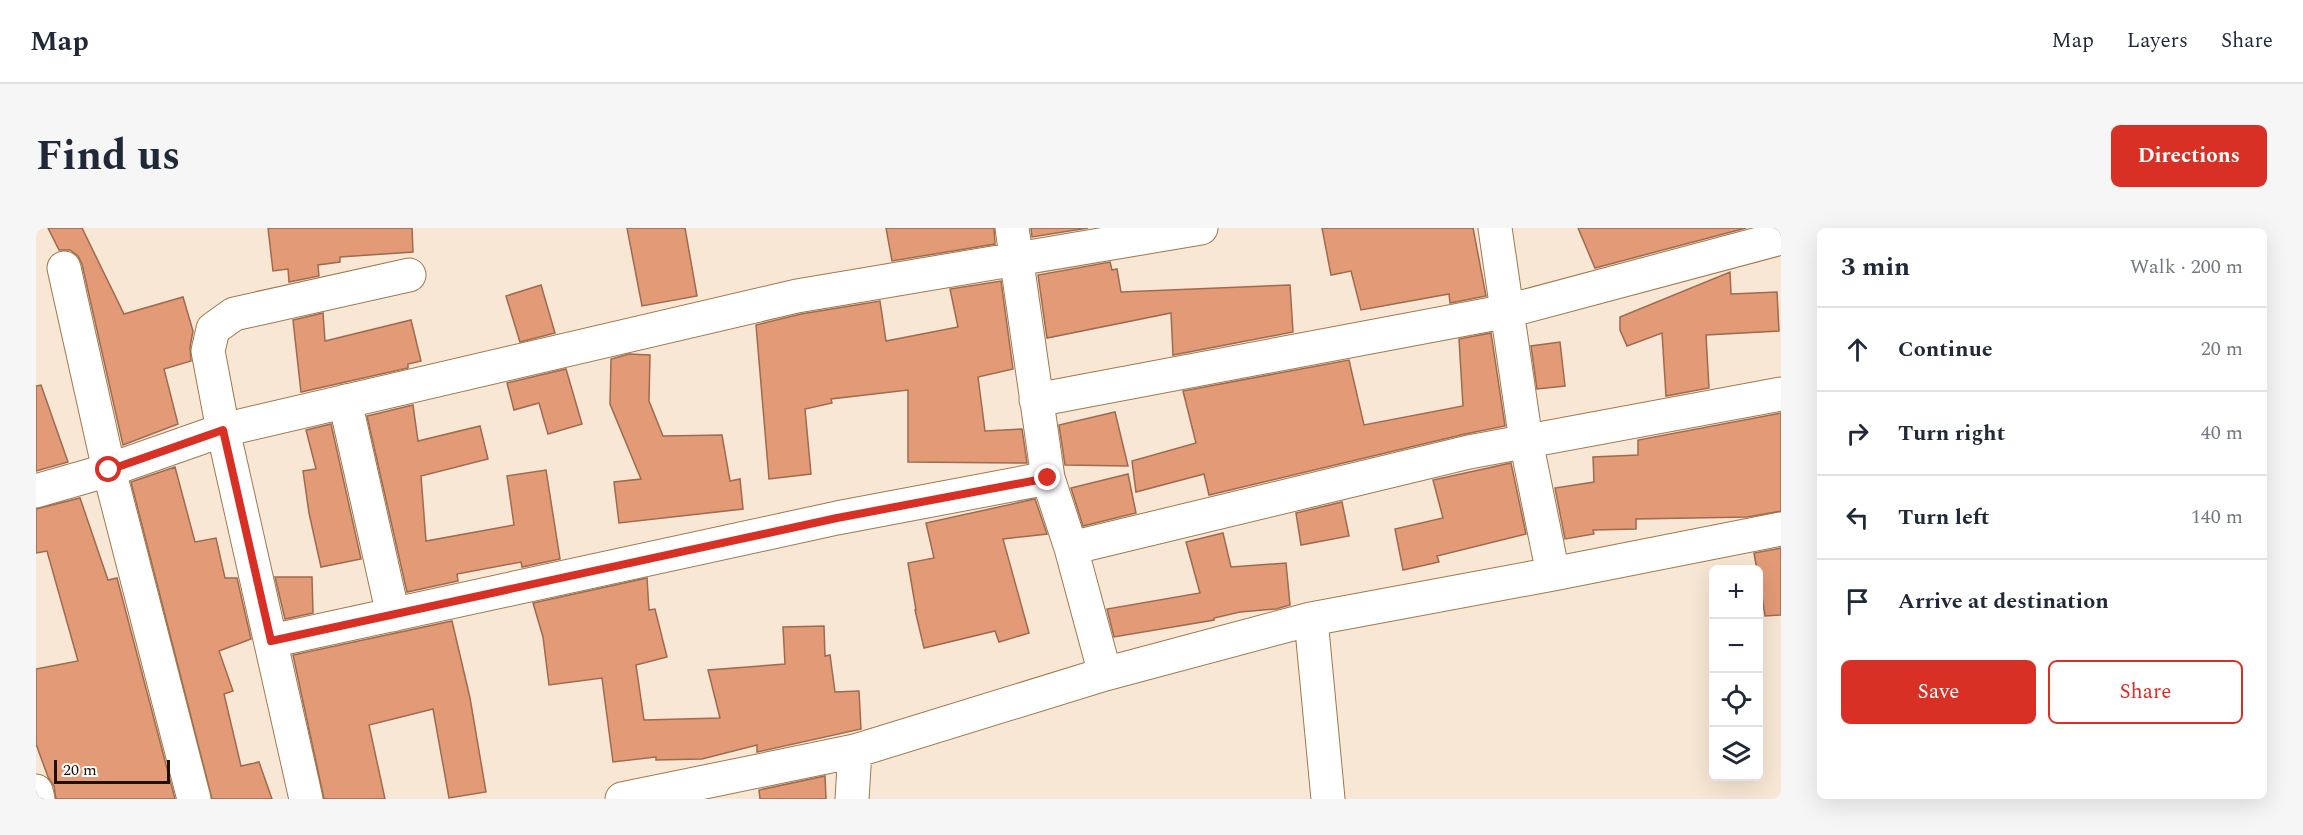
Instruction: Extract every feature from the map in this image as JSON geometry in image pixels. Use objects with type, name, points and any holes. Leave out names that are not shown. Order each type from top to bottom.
[{"type":"street","points":[[1012,228],[1048,478],[1071,548],[1105,674]]},
{"type":"street","points":[[36,491],[109,470],[223,430],[797,296],[1016,261],[1201,228]]},
{"type":"street","points":[[1495,228],[1526,441],[1553,574]]},
{"type":"street","points":[[1036,400],[1508,311],[1781,238]]},
{"type":"street","points":[[64,268],[109,470],[194,799]]},
{"type":"street","points":[[306,799],[223,430],[208,351],[213,329],[234,314],[409,275]]},
{"type":"street","points":[[1071,548],[1469,452],[1781,394]]},
{"type":"street","points":[[345,401],[393,615]]},
{"type":"street","points":[[271,641],[837,518],[1048,478]]},
{"type":"street","points":[[622,799],[855,751],[1105,674],[1311,619],[1781,529]]},
{"type":"street","points":[[1311,619],[1328,799]]},
{"type":"street","points":[[852,799],[855,751]]},
{"type":"street","points":[[36,791],[38,799]]},
{"type":"building","points":[[48,228],[82,228],[124,314],[183,297],[193,331],[190,347],[191,361],[164,369],[178,424],[123,445],[82,264],[78,256],[70,250],[59,250]]},
{"type":"building","points":[[268,228],[412,228],[413,252],[340,257],[340,262],[318,265],[319,276],[289,282],[288,269],[273,271]]},
{"type":"building","points":[[627,228],[685,228],[697,296],[642,306]]},
{"type":"building","points":[[886,228],[994,228],[995,244],[892,261]]},
{"type":"building","points":[[1031,228],[1088,228],[1032,237]]},
{"type":"building","points":[[1322,228],[1473,228],[1486,296],[1450,303],[1449,294],[1361,310],[1351,271],[1331,275]]},
{"type":"building","points":[[1578,228],[1746,228],[1595,268]]},
{"type":"building","points":[[1110,262],[1112,270],[1117,269],[1121,292],[1290,285],[1293,332],[1173,355],[1171,313],[1047,338],[1038,275]]},
{"type":"building","points":[[1730,272],[1731,294],[1777,292],[1779,331],[1706,335],[1709,388],[1666,396],[1662,333],[1627,346],[1620,330],[1620,317]]},
{"type":"building","points":[[1001,281],[1013,369],[978,377],[985,431],[1022,429],[1027,463],[908,462],[908,390],[831,399],[832,403],[805,409],[811,474],[769,479],[756,325],[801,314],[880,301],[886,341],[958,327],[950,289]]},
{"type":"building","points":[[541,285],[555,333],[520,342],[506,296]]},
{"type":"building","points":[[323,313],[325,341],[411,320],[421,361],[408,364],[408,368],[301,392],[293,320]]},
{"type":"building","points":[[1491,333],[1505,426],[1209,495],[1204,474],[1136,492],[1132,461],[1196,443],[1183,391],[1349,360],[1364,425],[1463,406],[1459,339]]},
{"type":"building","points":[[1560,342],[1565,386],[1537,389],[1531,346]]},
{"type":"building","points":[[629,354],[650,355],[649,401],[663,436],[722,435],[730,481],[740,479],[743,509],[619,523],[614,482],[641,479],[610,404],[611,359]]},
{"type":"building","points":[[566,369],[582,424],[548,434],[539,403],[514,410],[507,383]]},
{"type":"building","points":[[41,385],[68,462],[36,471],[36,386]]},
{"type":"building","points":[[413,405],[418,441],[480,426],[488,459],[421,476],[426,541],[514,525],[507,476],[546,470],[560,559],[522,567],[521,562],[457,574],[458,581],[407,592],[367,416]]},
{"type":"building","points":[[1115,412],[1128,466],[1065,465],[1059,425]]},
{"type":"building","points":[[1781,413],[1781,511],[1747,517],[1636,519],[1636,529],[1593,530],[1594,534],[1565,539],[1555,488],[1594,482],[1593,457],[1638,455],[1638,440]]},
{"type":"building","points":[[331,424],[361,559],[321,567],[309,513],[303,471],[316,469],[306,430]]},
{"type":"building","points":[[1511,463],[1526,534],[1437,556],[1439,562],[1403,570],[1395,529],[1443,518],[1433,480]]},
{"type":"building","points":[[175,467],[195,542],[216,538],[225,578],[237,578],[251,639],[219,651],[233,691],[224,694],[241,766],[259,762],[272,799],[212,799],[131,482]]},
{"type":"building","points":[[1128,474],[1136,513],[1083,526],[1071,488]]},
{"type":"building","points":[[80,498],[108,580],[117,578],[175,799],[56,799],[54,786],[48,777],[36,744],[36,669],[78,661],[47,551],[36,553],[36,509]]},
{"type":"building","points":[[1035,499],[1047,534],[1003,539],[1029,633],[999,642],[995,631],[924,648],[915,610],[908,563],[934,558],[926,523]]},
{"type":"building","points":[[1342,502],[1349,536],[1301,545],[1296,513]]},
{"type":"building","points":[[1223,533],[1231,567],[1286,563],[1290,605],[1276,609],[1240,612],[1214,618],[1214,620],[1114,637],[1107,609],[1200,593],[1186,542]]},
{"type":"building","points":[[1781,548],[1781,615],[1765,616],[1763,565],[1756,565],[1754,553]]},
{"type":"building","points":[[275,577],[312,577],[313,613],[285,619]]},
{"type":"building","points":[[647,578],[649,610],[655,609],[667,657],[636,665],[644,720],[720,718],[708,670],[785,664],[783,627],[824,626],[825,656],[830,655],[835,692],[859,691],[861,729],[757,752],[757,745],[702,759],[656,760],[656,757],[613,762],[602,678],[549,685],[543,637],[533,603]]},
{"type":"building","points":[[452,621],[470,698],[486,792],[449,798],[433,709],[369,725],[385,799],[324,799],[293,655]]},
{"type":"building","points":[[825,776],[826,799],[760,799],[759,790]]},
{"type":"route","points":[[109,470],[223,430],[271,641],[837,518],[1048,478]]}]
